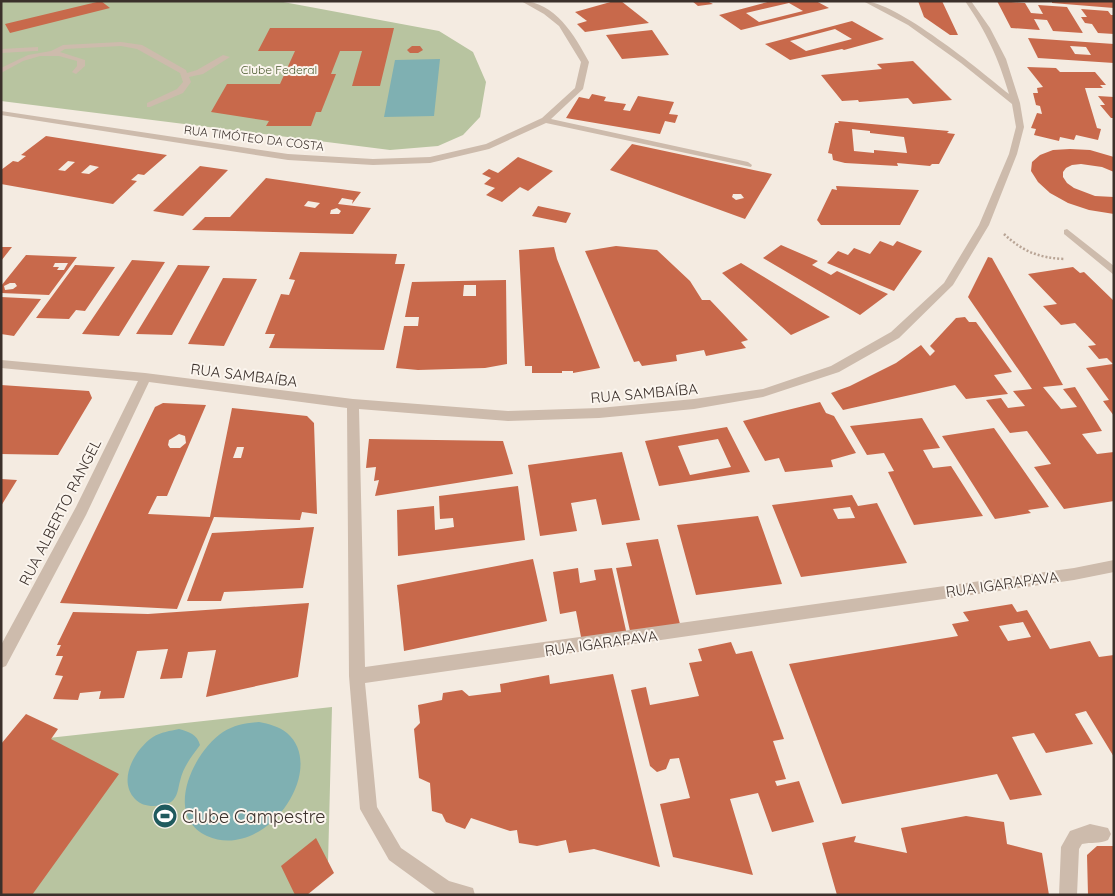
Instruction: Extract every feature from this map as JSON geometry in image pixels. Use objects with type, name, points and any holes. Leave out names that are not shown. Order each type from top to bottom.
[{"type":"street","name":"RUA TIMÓTEO DA COSTA","points":[[1,113],[288,156],[373,162],[430,160],[488,146],[545,120],[578,89],[585,62],[573,38],[558,20],[524,1]]},
{"type":"street","points":[[866,1],[910,24],[964,61],[1016,103]]},
{"type":"street","name":"RUA SAMBAÍBA","points":[[1,364],[145,377],[353,404],[508,416],[599,413],[694,404],[763,393],[835,369],[895,335],[948,284],[984,225],[1013,154],[1020,127],[1016,103],[998,51],[987,28],[968,1]]},
{"type":"street","points":[[1,51],[121,44],[140,46],[168,61],[186,76],[187,82],[180,91],[150,104]]},
{"type":"street","points":[[53,53],[63,47]]},
{"type":"street","points":[[3,69],[21,58],[53,53],[81,60],[81,66],[76,72]]},
{"type":"street","points":[[186,76],[200,72],[226,57]]},
{"type":"street","points":[[545,120],[748,165]]},
{"type":"street","points":[[1066,232],[1114,272]]},
{"type":"street","name":"RUA ALBERTO RANGEL","points":[[1,661],[81,511],[145,377]]},
{"type":"street","points":[[353,404],[357,676],[370,809],[395,854],[445,889],[466,895]]},
{"type":"street","name":"RUA IGARAPAVA","points":[[357,676],[1074,574],[1114,566]]},
{"type":"street","points":[[1068,895],[1070,847],[1076,837],[1090,833],[1102,834]]},
{"type":"path","points":[[993,203],[1000,230],[1015,245],[1024,250],[1042,259],[1098,259]]},
{"type":"green space","name":"Clube Federal","points":[[1,1],[278,1],[439,31],[473,52],[486,82],[480,117],[463,135],[438,146],[390,150],[1,101]]},
{"type":"green space","name":"Clube Campestre","points":[[332,707],[328,864],[293,895],[1,895],[21,741]]},
{"type":"water","points":[[440,59],[434,116],[384,117],[395,60]]},
{"type":"water","points":[[259,722],[287,733],[298,749],[300,768],[295,788],[284,808],[269,824],[250,836],[229,841],[207,836],[194,827],[187,814],[185,800],[187,784],[193,768],[212,741],[223,732],[240,725]]},
{"type":"water","points":[[179,729],[195,736],[200,745],[183,771],[175,798],[171,802],[162,805],[150,806],[141,803],[135,799],[130,791],[128,774],[130,765],[146,742],[162,733]]},
{"type":"building","points":[[101,1],[110,8],[10,33],[5,24]]},
{"type":"building","points":[[614,1],[621,1],[649,23],[585,32],[577,24],[587,21],[575,12]]},
{"type":"building","points":[[692,1],[707,1],[713,4],[698,6]]},
{"type":"building","points":[[771,1],[816,1],[829,8],[741,30],[719,15]],"holes":[[[789,3],[803,11],[759,22],[746,13]]]},
{"type":"building","points":[[918,1],[942,1],[958,35],[950,35],[924,17]]},
{"type":"building","points":[[997,1],[1025,3],[1031,13],[1043,14],[1038,5],[1067,7],[1083,33],[1053,31],[1047,20],[1034,19],[1040,30],[1011,28]]},
{"type":"building","points":[[1052,1],[1114,1],[1114,8],[1052,3]]},
{"type":"building","points":[[1081,9],[1108,11],[1111,15],[1114,15],[1114,34],[1098,33],[1092,24],[1085,23],[1081,17],[1087,17]]},
{"type":"building","points":[[852,21],[884,39],[844,50],[790,60],[765,44]],"holes":[[[835,29],[852,39],[806,51],[790,41]]]},
{"type":"building","points":[[270,28],[394,28],[380,86],[352,86],[362,51],[340,51],[331,74],[336,74],[321,112],[316,112],[311,126],[266,126],[269,121],[211,112],[227,84],[280,84],[295,51],[258,51]]},
{"type":"building","points":[[652,30],[669,55],[622,59],[606,35]]},
{"type":"building","points":[[1028,38],[1114,44],[1114,63],[1038,58]],"holes":[[[1070,46],[1086,47],[1091,55],[1075,54]]]},
{"type":"building","points":[[412,46],[420,46],[423,50],[418,53],[410,53],[407,50]]},
{"type":"building","points":[[913,61],[952,100],[913,104],[908,98],[859,102],[858,100],[842,101],[821,75],[882,69],[877,64]]},
{"type":"building","points":[[1027,67],[1056,68],[1060,72],[1095,72],[1106,85],[1100,85],[1103,88],[1085,88],[1097,128],[1101,129],[1098,140],[1076,135],[1074,140],[1060,137],[1059,141],[1034,135],[1036,129],[1031,128],[1037,113],[1042,114],[1040,106],[1036,105],[1033,93],[1038,93],[1037,88],[1043,87]]},
{"type":"building","points":[[592,94],[606,97],[604,101],[626,104],[623,110],[630,111],[638,96],[674,102],[669,114],[678,115],[675,123],[665,121],[660,134],[566,118],[579,97],[589,99]]},
{"type":"building","points":[[1098,96],[1114,97],[1114,118],[1111,118],[1100,105],[1105,105]]},
{"type":"building","points":[[838,121],[949,131],[947,133],[955,134],[939,164],[932,164],[930,166],[897,163],[898,166],[845,163],[833,160],[832,154],[828,153],[835,123],[839,123]],"holes":[[[852,129],[870,131],[870,133],[904,137],[907,153],[874,150],[874,153],[854,151]]]},
{"type":"building","points":[[46,136],[167,155],[144,175],[138,174],[131,180],[137,181],[113,204],[1,184],[1,170],[13,161],[18,162],[26,156],[21,155]],"holes":[[[68,161],[75,162],[65,171],[58,170]],[[90,165],[99,167],[89,174],[81,173]]]},
{"type":"building","points":[[632,144],[772,174],[745,219],[610,170]],"holes":[[[733,194],[741,194],[744,198],[736,200],[732,197]]]},
{"type":"building","points":[[1053,150],[1090,150],[1114,157],[1114,172],[1102,167],[1081,164],[1066,168],[1063,172],[1063,177],[1074,188],[1095,196],[1114,197],[1114,214],[1089,210],[1068,203],[1050,193],[1038,182],[1031,171],[1032,162],[1040,155]]},
{"type":"building","points":[[518,157],[553,171],[528,191],[520,187],[502,202],[486,195],[495,188],[484,184],[491,178],[482,174],[489,169],[498,173]]},
{"type":"building","points":[[200,166],[228,170],[183,216],[153,211]]},
{"type":"building","points":[[266,178],[361,192],[352,204],[353,200],[342,198],[338,204],[371,208],[353,234],[192,230],[205,217],[230,217]],"holes":[[[308,201],[320,203],[315,208],[304,206]],[[337,208],[341,211],[339,214],[330,214],[331,210]]]},
{"type":"building","points":[[836,186],[919,190],[900,225],[821,225],[817,220],[832,189],[837,190]]},
{"type":"building","points":[[538,206],[571,213],[566,223],[532,216]]},
{"type":"building","points":[[880,241],[893,246],[897,241],[922,251],[894,291],[827,263],[838,251],[848,255],[854,248],[870,254]]},
{"type":"building","points":[[781,245],[818,261],[812,265],[831,275],[837,271],[888,294],[860,315],[763,258]]},
{"type":"building","points":[[616,246],[657,250],[690,281],[702,300],[710,300],[748,340],[741,342],[746,348],[706,356],[704,350],[676,355],[677,361],[642,366],[639,361],[634,362],[585,251]]},
{"type":"building","points":[[1,247],[12,247],[1,261]]},
{"type":"building","points":[[554,247],[600,368],[573,373],[573,371],[562,371],[562,373],[532,373],[532,366],[525,366],[519,250]]},
{"type":"building","points":[[300,252],[397,254],[395,264],[405,264],[384,350],[269,348],[275,334],[265,334],[281,294],[289,295],[295,280],[289,279]]},
{"type":"building","points":[[26,255],[77,257],[49,295],[1,293],[1,286]],"holes":[[[55,263],[68,263],[64,270],[57,270],[59,267],[53,267]],[[15,283],[17,286],[13,289],[5,290],[4,286]]]},
{"type":"building","points":[[988,257],[992,258],[1063,385],[1043,387],[1061,409],[1077,407],[1063,389],[1075,387],[1102,431],[1082,434],[1097,454],[1114,452],[1114,501],[1064,509],[1034,467],[1051,464],[1027,431],[1010,433],[986,400],[1001,398],[1008,408],[1025,406],[1013,391],[1032,389],[968,297]]},
{"type":"building","points":[[132,260],[165,262],[119,336],[82,334]]},
{"type":"building","points":[[741,263],[830,317],[791,335],[722,273]]},
{"type":"building","points":[[75,265],[115,267],[85,311],[76,310],[69,319],[36,318]]},
{"type":"building","points":[[178,265],[210,266],[172,335],[136,334]]},
{"type":"building","points":[[1073,267],[1080,273],[1084,272],[1114,301],[1114,416],[1103,401],[1109,400],[1086,368],[1113,364],[1107,358],[1099,359],[1088,346],[1096,345],[1075,323],[1061,325],[1043,306],[1057,304],[1028,274]]},
{"type":"building","points":[[223,278],[257,279],[224,346],[188,344]]},
{"type":"building","points":[[506,280],[507,364],[485,368],[418,370],[396,368],[404,326],[418,326],[419,317],[405,317],[412,282]],"holes":[[[464,285],[476,285],[476,296],[463,296]]]},
{"type":"building","points":[[1,297],[41,299],[14,336],[1,334]]},
{"type":"building","points":[[965,317],[969,322],[976,322],[1012,372],[994,375],[1008,394],[966,399],[955,385],[843,410],[831,393],[850,386],[896,363],[921,345],[930,356],[935,351],[930,346],[956,318]]},
{"type":"building","points":[[1,385],[89,391],[92,398],[58,455],[1,454]]},
{"type":"building","points":[[820,402],[826,413],[834,416],[856,453],[831,460],[833,467],[785,472],[779,458],[765,461],[743,421]]},
{"type":"building","points":[[163,403],[206,405],[167,496],[157,496],[148,514],[210,517],[232,408],[307,416],[314,423],[317,514],[302,512],[300,520],[214,517],[177,609],[60,603],[155,407]],"holes":[[[179,434],[185,436],[186,443],[180,448],[170,448],[168,445],[169,440]],[[237,447],[244,447],[241,458],[233,458]]]},
{"type":"building","points":[[922,418],[940,448],[923,450],[933,468],[951,466],[983,516],[914,525],[888,472],[894,471],[884,453],[867,455],[850,426]]},
{"type":"building","points":[[727,427],[750,472],[659,486],[645,441]],"holes":[[[718,439],[731,467],[690,475],[678,446]]]},
{"type":"building","points":[[994,428],[1049,507],[1028,510],[1031,513],[995,519],[942,436]]},
{"type":"building","points":[[369,439],[503,441],[513,474],[375,496],[379,480],[374,481],[376,467],[366,468]]},
{"type":"building","points":[[622,452],[640,520],[602,525],[596,499],[571,503],[577,531],[540,536],[528,465]]},
{"type":"building","points":[[1,479],[17,480],[1,506]]},
{"type":"building","points":[[518,486],[525,540],[398,556],[397,510],[434,506],[435,530],[454,527],[453,518],[440,519],[439,496]]},
{"type":"building","points":[[852,495],[858,506],[877,503],[907,563],[801,577],[772,505]],"holes":[[[850,507],[855,518],[838,519],[833,509]]]},
{"type":"building","points":[[758,516],[782,584],[696,595],[677,525]]},
{"type":"building","points":[[314,527],[303,588],[224,592],[221,601],[187,601],[212,533]]},
{"type":"building","points":[[658,539],[680,624],[630,631],[616,568],[632,566],[626,543]]},
{"type":"building","points":[[533,559],[547,621],[404,651],[397,585]]},
{"type":"building","points":[[578,568],[580,583],[596,580],[594,570],[612,568],[627,635],[582,642],[576,611],[560,614],[553,572]]},
{"type":"building","points":[[309,603],[298,677],[206,697],[216,650],[188,652],[182,678],[160,679],[168,649],[137,651],[124,698],[99,699],[101,691],[80,693],[78,700],[53,699],[63,676],[55,675],[63,656],[56,656],[61,645],[57,645],[73,612],[148,614]]},
{"type":"building","points":[[1012,604],[1017,612],[1027,610],[1050,649],[1090,641],[1099,657],[1114,655],[1114,757],[1086,711],[1075,714],[1093,744],[1046,753],[1034,733],[1012,737],[1042,795],[1010,800],[997,774],[842,804],[789,664],[958,636],[952,624],[969,621],[963,612]],"holes":[[[1023,622],[1031,637],[1008,641],[999,626]]]},
{"type":"building","points":[[731,642],[736,654],[752,651],[784,739],[773,741],[786,779],[775,781],[777,786],[799,781],[814,822],[772,832],[758,793],[730,799],[753,875],[673,857],[660,804],[690,798],[679,758],[670,759],[666,769],[657,772],[650,766],[631,690],[646,687],[650,705],[699,696],[689,663],[702,661],[698,649]]},
{"type":"building","points":[[613,674],[660,867],[594,849],[569,853],[566,840],[537,846],[519,843],[517,830],[510,831],[471,818],[465,829],[446,822],[442,814],[432,811],[430,783],[419,778],[414,729],[420,723],[418,705],[442,700],[443,693],[462,690],[469,696],[501,692],[500,684],[549,675],[550,684]]},
{"type":"building","points":[[26,714],[58,729],[51,739],[119,774],[32,895],[1,895],[1,744]]},
{"type":"building","points":[[966,816],[1004,822],[1007,844],[1042,853],[1049,895],[837,895],[822,843],[856,836],[854,842],[907,853],[901,828]]},
{"type":"building","points":[[316,838],[334,873],[307,895],[295,895],[281,866]]},
{"type":"building","points":[[1097,846],[1114,846],[1114,895],[1088,895],[1087,855]]},
{"type":"place","name":"Clube Campestre","points":[[165,816]]}]
